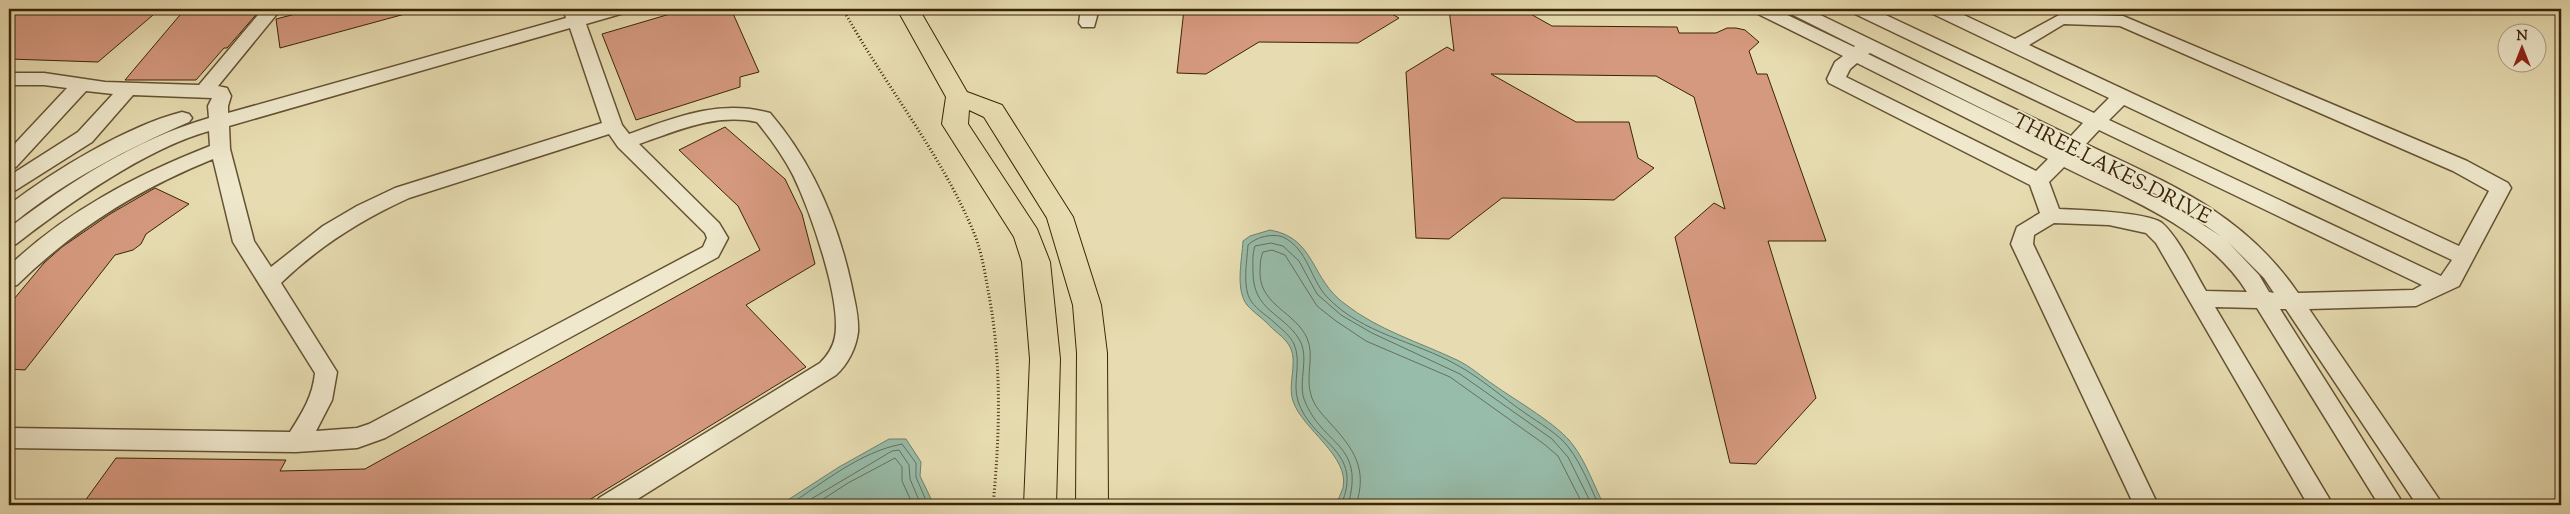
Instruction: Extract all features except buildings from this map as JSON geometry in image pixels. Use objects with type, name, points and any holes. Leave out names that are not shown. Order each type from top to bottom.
[{"type":"main road","points":[[908,9],[958,97],[955,124],[1027,236],[1036,262],[1045,379],[1040,505]]},
{"type":"main road","points":[[958,97],[993,111],[1060,217],[1087,305],[1092,353],[1092,505]]},
{"type":"street","points":[[9,239],[90,180],[156,145],[194,129],[213,106],[272,9]]},
{"type":"street","points":[[9,216],[46,189],[129,141],[213,106],[570,13],[618,9]]},
{"type":"street","name":"THREE LAKES DRIVE","points":[[1795,9],[1861,50]]},
{"type":"street","points":[[1859,9],[2441,285]]},
{"type":"street","points":[[1937,9],[2464,257]]},
{"type":"street","name":"THREE LAKES DRIVE","points":[[1769,10],[1861,50],[2069,152],[2177,196],[2221,224],[2256,254],[2293,300],[2431,505]]},
{"type":"street","points":[[9,438],[296,442],[357,438],[377,431],[711,252],[718,238],[712,228],[619,134],[570,13]]},
{"type":"street","points":[[2015,46],[2061,19],[2123,21],[2460,166],[2501,188],[2451,280],[2416,298],[2198,299]]},
{"type":"street","points":[[1861,50],[1842,66],[1836,79],[2038,181],[2052,216]]},
{"type":"street","points":[[9,79],[44,79],[80,86],[128,89],[213,106]]},
{"type":"street","points":[[9,162],[80,86]]},
{"type":"street","points":[[9,185],[85,137],[128,89]]},
{"type":"street","points":[[2038,181],[2069,152],[2095,121],[2121,97]]},
{"type":"street","points":[[213,106],[220,149],[244,242],[268,283],[326,372],[327,385],[296,442]]},
{"type":"street","points":[[268,283],[311,243],[334,226],[371,206],[402,193],[619,134],[717,114],[740,112],[763,117],[796,161],[824,225],[839,276],[847,328],[840,354],[828,369],[608,505]]},
{"type":"street","points":[[9,279],[40,249],[96,210],[158,175],[220,149]]},
{"type":"street","name":"THREE LAKES DRIVE","points":[[2069,152],[2201,232],[2236,262],[2262,299],[2392,505]]},
{"type":"street","points":[[2146,505],[2022,244],[2024,232],[2038,222],[2052,216],[2109,218],[2153,227],[2162,238],[2321,505]]},
{"type":"path","points":[[843,9],[877,70],[940,170],[974,233],[996,323],[1001,394],[993,505]]},
{"type":"water","points":[[1270,230],[1285,234],[1296,241],[1305,250],[1334,294],[1358,313],[1399,335],[1462,362],[1558,429],[1578,452],[1604,505],[1336,505],[1343,488],[1343,476],[1333,454],[1306,422],[1293,401],[1291,387],[1292,351],[1284,339],[1247,305],[1241,291],[1240,274],[1243,241],[1250,236]]},
{"type":"water","points":[[889,439],[906,439],[921,462],[920,476],[934,505],[780,505],[839,467]]}]
